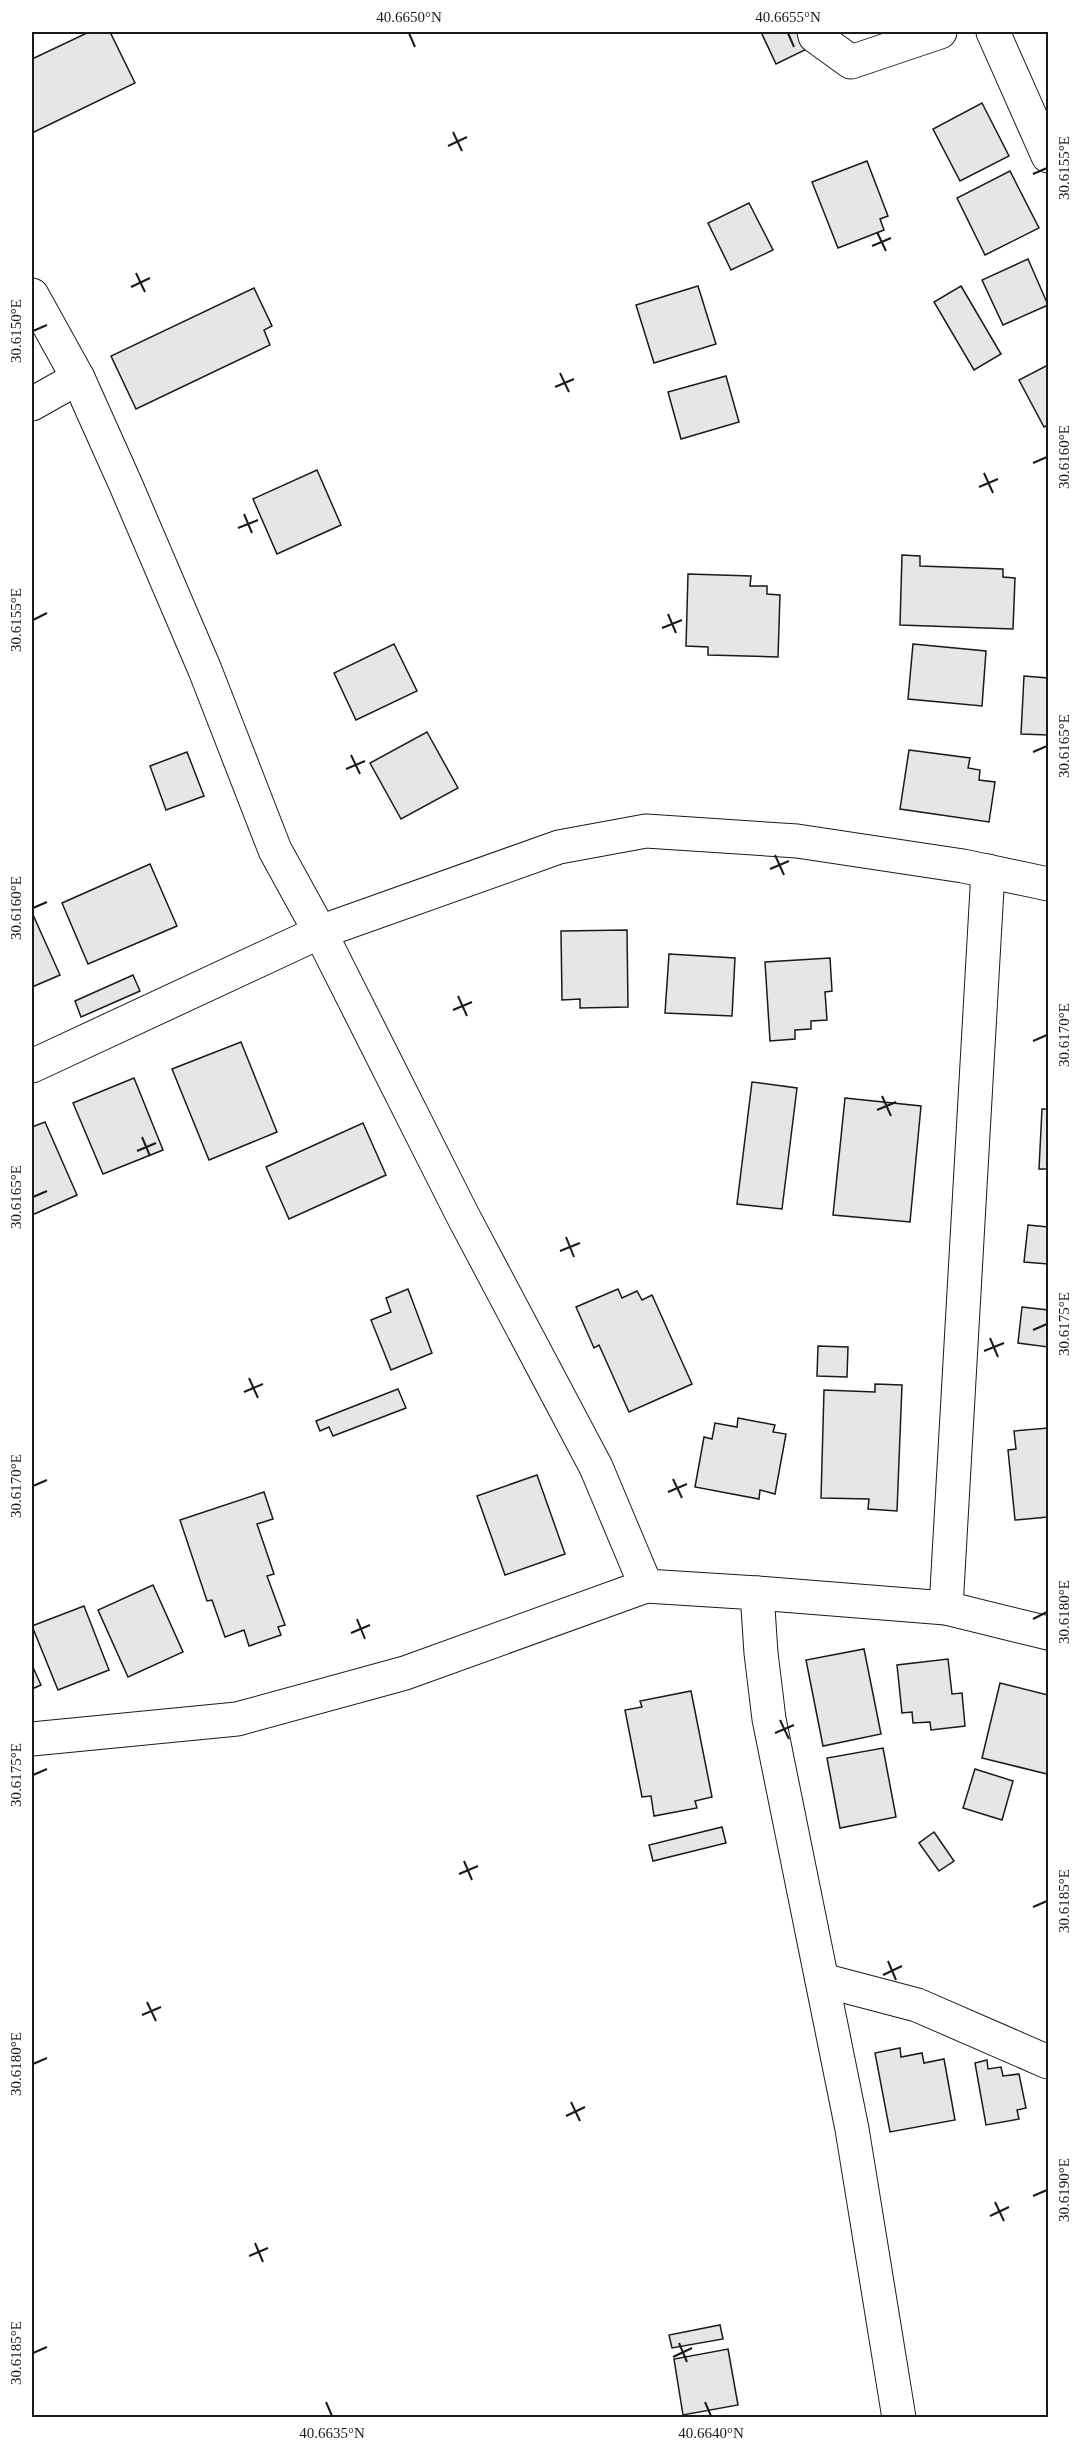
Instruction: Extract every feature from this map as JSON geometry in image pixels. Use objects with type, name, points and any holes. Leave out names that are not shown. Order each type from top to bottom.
[{"type":"street","points":[[814,32],[815,36],[851,62],[940,32]]},
{"type":"street","points":[[993,32],[1048,156]]},
{"type":"street","points":[[32,295],[78,378],[205,670],[275,850],[320,932],[462,1214],[596,1467],[646,1586]]},
{"type":"street","points":[[32,404],[78,378]]},
{"type":"street","points":[[32,1066],[320,932],[559,848],[646,831],[796,841],[988,871],[1048,884]]},
{"type":"street","points":[[946,1608],[988,871]]},
{"type":"street","points":[[32,1739],[237,1719],[405,1673],[646,1586],[946,1608],[1048,1633]]},
{"type":"street","points":[[757,1593],[761,1653],[770,1719],[852,2129],[899,2418]]},
{"type":"street","points":[[822,1980],[917,2006],[1048,2062]]},
{"type":"building","points":[[89,32],[110,32],[135,83],[32,133],[32,59]]},
{"type":"building","points":[[761,32],[810,32],[815,45],[776,64]]},
{"type":"building","points":[[982,103],[1009,156],[960,181],[933,129]]},
{"type":"building","points":[[867,161],[888,216],[880,219],[884,230],[838,248],[812,182]]},
{"type":"building","points":[[1010,171],[1039,228],[985,255],[957,198]]},
{"type":"building","points":[[749,203],[773,250],[731,270],[708,223]]},
{"type":"building","points":[[1028,259],[1048,305],[1003,325],[982,280]]},
{"type":"building","points":[[698,286],[716,344],[654,363],[636,305]]},
{"type":"building","points":[[961,286],[1001,354],[974,370],[934,302]]},
{"type":"building","points":[[254,288],[272,326],[264,330],[270,345],[136,409],[111,356]]},
{"type":"building","points":[[1048,365],[1048,425],[1044,427],[1019,380]]},
{"type":"building","points":[[726,376],[739,422],[681,439],[668,392]]},
{"type":"building","points":[[317,470],[341,525],[277,554],[253,499]]},
{"type":"building","points":[[902,555],[920,556],[920,566],[1003,569],[1003,577],[1015,578],[1013,629],[900,625]]},
{"type":"building","points":[[688,574],[751,576],[750,586],[767,586],[767,594],[780,595],[778,657],[708,655],[708,647],[686,646]]},
{"type":"building","points":[[394,644],[417,691],[356,720],[334,673]]},
{"type":"building","points":[[913,644],[986,651],[982,706],[908,699]]},
{"type":"building","points":[[1024,676],[1048,678],[1048,735],[1021,734]]},
{"type":"building","points":[[427,732],[458,788],[401,819],[370,763]]},
{"type":"building","points":[[909,750],[970,758],[968,768],[980,770],[979,780],[995,782],[989,822],[900,809]]},
{"type":"building","points":[[187,752],[204,796],[166,810],[150,766]]},
{"type":"building","points":[[150,864],[177,926],[88,964],[62,903]]},
{"type":"building","points":[[34,917],[60,975],[32,987],[32,918]]},
{"type":"building","points":[[627,930],[628,1007],[580,1008],[580,999],[562,1000],[561,931]]},
{"type":"building","points":[[669,954],[735,958],[732,1016],[665,1013]]},
{"type":"building","points":[[830,958],[832,991],[825,992],[827,1020],[811,1021],[811,1029],[795,1030],[795,1039],[770,1041],[765,962]]},
{"type":"building","points":[[133,975],[140,991],[81,1017],[75,1001]]},
{"type":"building","points":[[241,1042],[277,1132],[209,1160],[172,1069]]},
{"type":"building","points":[[134,1078],[163,1150],[103,1174],[73,1103]]},
{"type":"building","points":[[752,1082],[797,1088],[782,1209],[737,1204]]},
{"type":"building","points":[[845,1098],[921,1106],[910,1222],[833,1215]]},
{"type":"building","points":[[1042,1109],[1048,1109],[1048,1169],[1039,1169]]},
{"type":"building","points":[[45,1122],[77,1195],[32,1215],[32,1127]]},
{"type":"building","points":[[363,1123],[386,1175],[289,1219],[266,1167]]},
{"type":"building","points":[[1028,1225],[1048,1227],[1048,1264],[1024,1262]]},
{"type":"building","points":[[408,1289],[432,1353],[391,1370],[371,1320],[391,1312],[386,1298]]},
{"type":"building","points":[[618,1289],[622,1298],[637,1291],[642,1300],[652,1295],[692,1384],[629,1412],[599,1345],[594,1348],[576,1307]]},
{"type":"building","points":[[1022,1307],[1048,1310],[1048,1347],[1018,1343]]},
{"type":"building","points":[[818,1346],[848,1347],[847,1377],[817,1376]]},
{"type":"building","points":[[875,1384],[902,1385],[897,1511],[868,1509],[869,1499],[821,1498],[824,1390],[875,1392]]},
{"type":"building","points":[[398,1389],[406,1408],[333,1436],[329,1427],[320,1431],[316,1421]]},
{"type":"building","points":[[738,1418],[775,1425],[773,1432],[786,1434],[775,1494],[760,1490],[759,1499],[695,1487],[704,1437],[712,1439],[715,1423],[737,1427]]},
{"type":"building","points":[[1048,1428],[1048,1517],[1015,1520],[1008,1450],[1016,1449],[1014,1431]]},
{"type":"building","points":[[537,1475],[565,1554],[505,1575],[477,1496]]},
{"type":"building","points":[[264,1492],[273,1519],[257,1524],[274,1574],[267,1576],[285,1625],[278,1627],[281,1635],[249,1646],[244,1630],[225,1637],[212,1600],[207,1601],[180,1520]]},
{"type":"building","points":[[153,1585],[183,1652],[128,1677],[98,1610]]},
{"type":"building","points":[[84,1606],[109,1670],[58,1690],[32,1626]]},
{"type":"building","points":[[864,1649],[881,1734],[823,1746],[806,1660]]},
{"type":"building","points":[[948,1659],[952,1694],[962,1693],[965,1726],[931,1730],[930,1722],[913,1723],[912,1712],[902,1713],[897,1665]]},
{"type":"building","points":[[32,1665],[41,1685],[32,1689]]},
{"type":"building","points":[[1000,1683],[1048,1695],[1047,1774],[982,1758]]},
{"type":"building","points":[[691,1691],[712,1797],[695,1801],[697,1808],[654,1816],[651,1796],[642,1797],[625,1710],[642,1707],[640,1701]]},
{"type":"building","points":[[883,1748],[896,1817],[840,1828],[827,1758]]},
{"type":"building","points":[[975,1769],[1013,1781],[1002,1820],[963,1808]]},
{"type":"building","points":[[722,1827],[726,1843],[653,1861],[649,1845]]},
{"type":"building","points":[[934,1832],[954,1861],[939,1871],[919,1843]]},
{"type":"building","points":[[900,2048],[901,2057],[922,2053],[924,2063],[944,2059],[955,2120],[890,2132],[875,2053]]},
{"type":"building","points":[[987,2060],[988,2069],[1001,2067],[1003,2076],[1019,2074],[1026,2108],[1017,2110],[1019,2119],[986,2125],[975,2063]]},
{"type":"building","points":[[720,2325],[723,2339],[672,2348],[669,2335]]},
{"type":"building","points":[[728,2349],[738,2405],[683,2415],[674,2359]]}]
